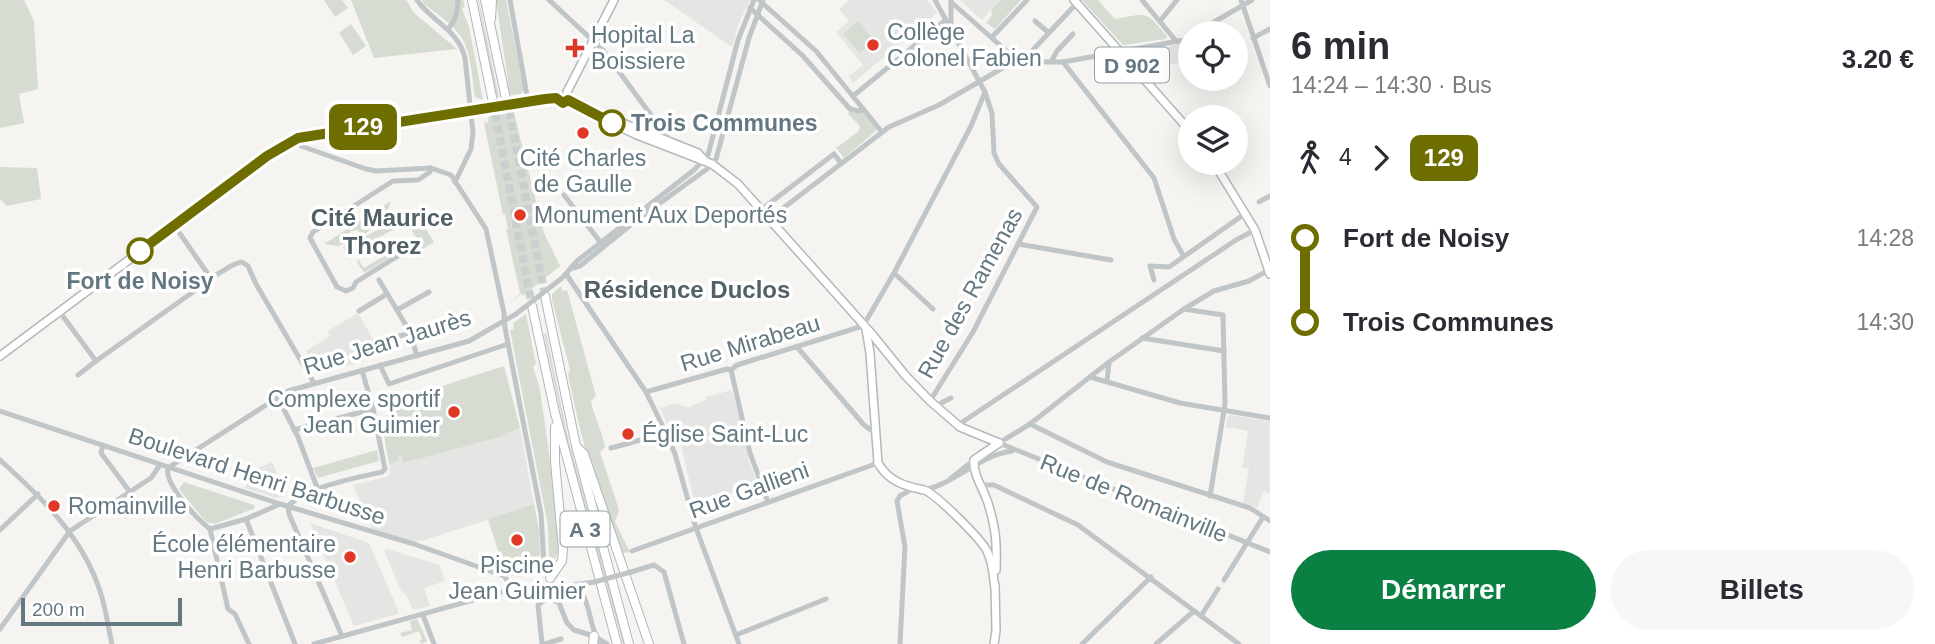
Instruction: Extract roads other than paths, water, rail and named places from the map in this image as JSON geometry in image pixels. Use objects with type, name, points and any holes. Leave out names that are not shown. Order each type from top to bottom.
[{"type":"highway","points":[[472,0],[493,102]]},
{"type":"highway","points":[[485,0],[506,99]]},
{"type":"highway","points":[[490,22],[492,0]]},
{"type":"highway","name":"A 3","points":[[545,296],[576,446],[629,644]]},
{"type":"highway","name":"A 3","points":[[532,306],[555,413],[617,644]]},
{"type":"highway","points":[[550,578],[562,561],[563,549],[555,462],[555,413]]},
{"type":"highway","points":[[576,446],[584,454],[649,644]]},
{"type":"main road","points":[[0,356],[267,156],[298,138],[525,101],[556,98],[563,103],[614,0]]},
{"type":"main road","name":"D 902","points":[[1076,2],[1178,117]]},
{"type":"main road","points":[[568,96],[637,135],[712,164],[737,184],[762,209],[932,404],[958,425],[999,443],[973,464],[997,542],[994,644]]},
{"type":"main road","points":[[607,119],[698,153],[704,160]]},
{"type":"main road","points":[[1222,175],[1255,230],[1269,272]]},
{"type":"main road","points":[[865,328],[871,362],[878,463],[887,476],[912,489],[925,490],[946,506],[985,547],[991,562],[995,589]]},
{"type":"main road","points":[[871,362],[879,354],[891,357]]},
{"type":"main road","points":[[985,547],[997,542]]},
{"type":"street","points":[[415,0],[430,19],[448,29],[463,48],[473,133],[471,149],[455,182]]},
{"type":"street","points":[[448,29],[455,16],[458,0]]},
{"type":"street","points":[[510,0],[525,101]]},
{"type":"street","points":[[549,0],[603,50],[671,142]]},
{"type":"street","points":[[865,328],[971,126],[985,92],[935,0]]},
{"type":"street","points":[[993,36],[1027,0]]},
{"type":"street","points":[[769,219],[882,132],[1013,62],[1063,62],[1176,41],[1142,0]]},
{"type":"street","points":[[1160,21],[1177,0]]},
{"type":"street","points":[[1213,21],[1241,3],[1252,0]]},
{"type":"street","points":[[704,160],[708,155],[738,40],[750,8],[760,1]]},
{"type":"street","points":[[712,164],[718,156],[760,1]]},
{"type":"street","points":[[760,1],[816,51],[882,132]]},
{"type":"street","points":[[951,1],[951,27]]},
{"type":"street","points":[[951,1],[1023,62]]},
{"type":"street","points":[[1023,62],[1076,2]]},
{"type":"street","points":[[1241,3],[1270,86]]},
{"type":"street","points":[[750,8],[802,55],[850,109],[855,111],[863,108]]},
{"type":"street","points":[[853,96],[946,20]]},
{"type":"street","points":[[1035,21],[1049,33]]},
{"type":"street","points":[[1253,38],[1270,29]]},
{"type":"street","points":[[1051,62],[1056,51],[1073,34]]},
{"type":"street","points":[[1063,62],[1154,178],[1174,239],[1183,256]]},
{"type":"street","name":"Rue des Ramenas","points":[[932,404],[937,390],[973,332],[1037,207],[999,164],[994,153],[992,113],[985,92]]},
{"type":"street","points":[[298,138],[301,146],[366,169],[376,171],[431,168],[451,175],[486,229],[541,514],[544,566],[554,588],[549,597],[538,605],[543,644],[561,639]]},
{"type":"street","points":[[762,209],[834,154],[841,163]]},
{"type":"street","name":"Rue Jean Jaurès","points":[[70,531],[151,478],[159,467],[175,466],[288,391],[469,341],[516,314],[564,276],[577,261],[704,160]]},
{"type":"street","name":"Rue Jean Jaurès","points":[[573,268],[580,266],[712,164]]},
{"type":"street","points":[[417,244],[346,291],[337,287],[310,238],[313,232],[393,181],[418,180],[430,172],[431,168]]},
{"type":"street","points":[[564,195],[601,243]]},
{"type":"street","points":[[1259,202],[1270,196]]},
{"type":"street","points":[[1154,279],[1150,266],[1169,267],[1246,213]]},
{"type":"street","points":[[174,225],[211,277]]},
{"type":"street","points":[[958,425],[1255,230]]},
{"type":"street","points":[[1018,244],[1111,260]]},
{"type":"street","points":[[78,375],[211,277],[234,263],[242,262],[248,266],[314,383]]},
{"type":"street","points":[[999,443],[1030,424],[1109,362],[1184,309],[1214,291],[1269,272]]},
{"type":"street","points":[[894,273],[933,309]]},
{"type":"street","points":[[564,276],[646,392],[666,433],[675,454],[696,528],[739,644]]},
{"type":"street","points":[[379,280],[410,332],[417,356]]},
{"type":"street","points":[[397,310],[429,292]]},
{"type":"street","points":[[359,312],[387,295]]},
{"type":"street","points":[[1184,309],[1223,315],[1225,411],[1210,496]]},
{"type":"street","points":[[59,311],[96,361]]},
{"type":"street","points":[[382,341],[448,322]]},
{"type":"street","name":"Rue Mirabeau","points":[[646,392],[731,370],[737,365],[865,328]]},
{"type":"street","points":[[1154,329],[1155,339]]},
{"type":"street","points":[[1142,338],[1224,351]]},
{"type":"street","points":[[380,365],[389,384],[508,344]]},
{"type":"street","points":[[797,347],[864,425],[875,433]]},
{"type":"street","points":[[1107,382],[1109,362]]},
{"type":"street","points":[[342,636],[289,514],[288,506],[294,500],[318,490],[385,469],[362,370]]},
{"type":"street","points":[[731,370],[750,453],[768,502]]},
{"type":"street","points":[[1090,377],[1180,403],[1270,418]]},
{"type":"street","points":[[932,404],[951,398],[937,390]]},
{"type":"street","points":[[278,398],[318,490]]},
{"type":"street","points":[[294,430],[373,409]]},
{"type":"street","name":"Boulevard Henri Barbusse","points":[[0,411],[103,445],[159,467],[168,467],[364,531],[374,531],[504,576],[512,587],[525,592],[590,582],[654,565],[664,572],[684,644]]},
{"type":"street","points":[[1030,424],[1107,462],[1250,508],[1270,521]]},
{"type":"street","points":[[611,448],[666,433]]},
{"type":"street","name":"Rue de Romainville","points":[[999,443],[1270,552]]},
{"type":"street","points":[[103,445],[101,453],[104,460],[130,492]]},
{"type":"street","points":[[925,490],[945,483],[973,464],[1015,450]]},
{"type":"street","points":[[0,460],[38,495],[70,531],[100,592],[112,644]]},
{"type":"street","name":"Rue Gallieni","points":[[632,551],[878,463]]},
{"type":"street","points":[[168,467],[166,474],[170,484],[210,529],[228,609],[235,614],[249,644]]},
{"type":"street","points":[[981,485],[994,485],[1078,526],[1239,644]]},
{"type":"street","points":[[900,644],[905,547],[897,502],[900,496],[912,489]]},
{"type":"street","points":[[0,530],[38,495]]},
{"type":"street","points":[[210,529],[216,530],[280,504]]},
{"type":"street","points":[[1224,580],[1263,517]]},
{"type":"street","points":[[246,519],[295,644]]},
{"type":"street","points":[[0,629],[70,531]]},
{"type":"street","points":[[504,576],[510,590]]},
{"type":"street","points":[[1082,644],[1151,577]]},
{"type":"street","points":[[590,582],[584,597],[594,625],[594,640]]},
{"type":"street","points":[[1201,616],[1218,589]]},
{"type":"street","points":[[314,644],[510,590],[532,596],[584,597]]},
{"type":"street","points":[[549,597],[559,603],[567,623],[574,630],[600,644]]},
{"type":"street","points":[[736,635],[826,599]]},
{"type":"street","points":[[1156,644],[1194,611]]},
{"type":"street","points":[[424,615],[434,644]]},
{"type":"street","points":[[594,640],[607,644]]},
{"type":"tunnel","points":[[507,99],[545,296]]},
{"type":"tunnel","points":[[493,102],[532,306]]},
{"type":"place","name":"Collège Colonel Fabien","points":[[873,45]]},
{"type":"place","name":"Hopital La Boissiere","points":[[575,48]]},
{"type":"place","name":"Trois Communes","points":[[612,123]]},
{"type":"place","name":"Cité Charles de Gaulle","points":[[583,133]]},
{"type":"place","name":"Monument Aux Deportés","points":[[520,215]]},
{"type":"place","name":"Fort de Noisy","points":[[140,251]]},
{"type":"place","name":"Complexe sportif Jean Guimier","points":[[454,412]]},
{"type":"place","name":"Église Saint-Luc","points":[[628,434]]},
{"type":"place","name":"Romainville","points":[[54,506]]},
{"type":"place","name":"Piscine Jean Guimier","points":[[517,540]]},
{"type":"place","name":"École élémentaire Henri Barbusse","points":[[350,557]]},
{"type":"district","name":"Cité Maurice Thorez","points":[[382,231]]},
{"type":"district","name":"Résidence Duclos","points":[[687,289]]}]
